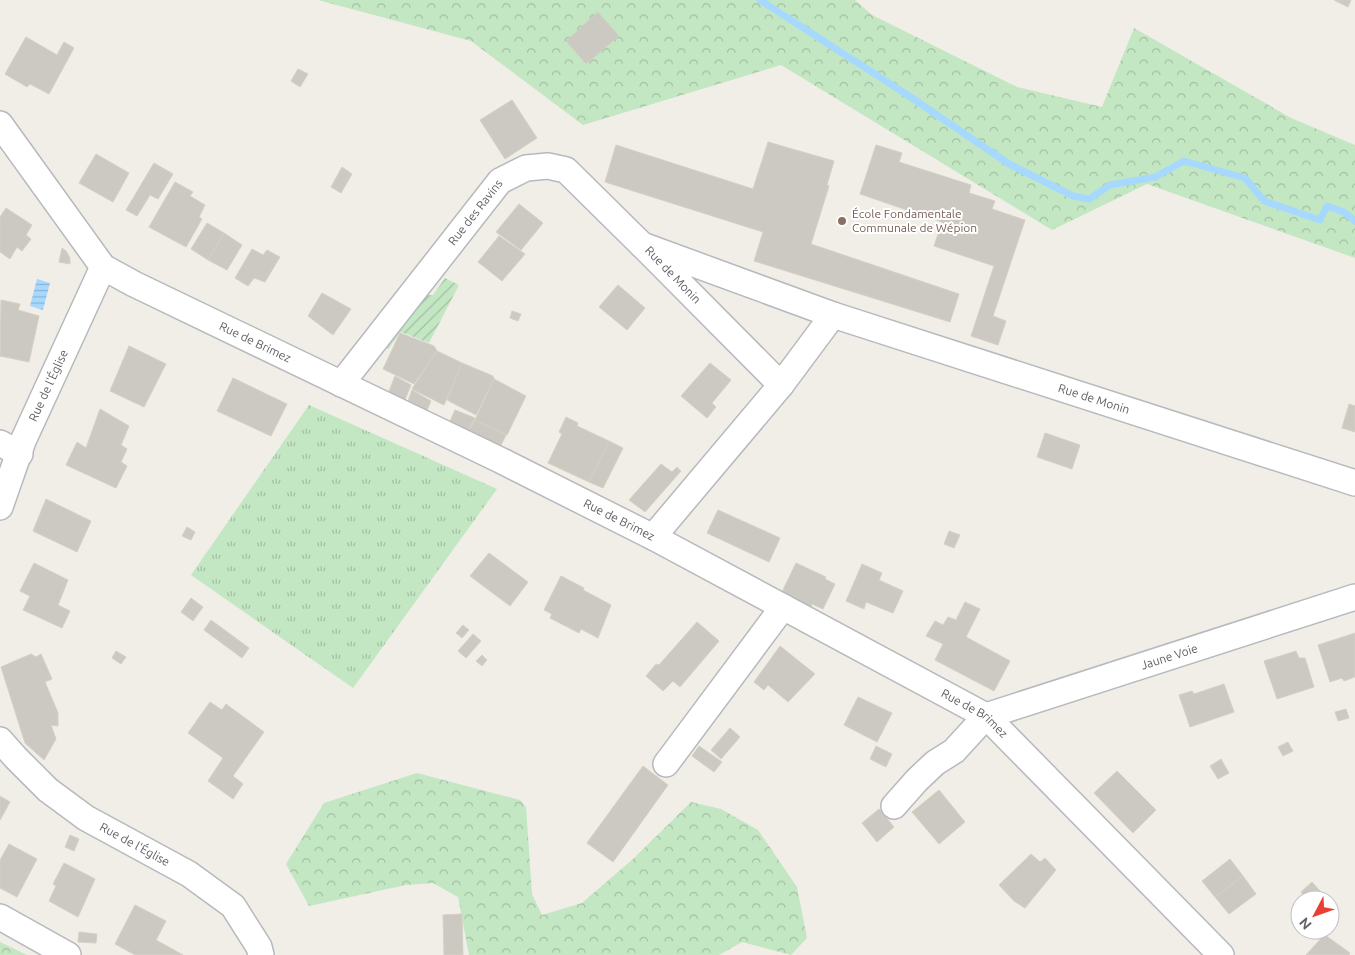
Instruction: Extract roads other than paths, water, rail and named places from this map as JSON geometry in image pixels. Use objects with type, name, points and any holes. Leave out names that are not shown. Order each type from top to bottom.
[{"type":"street","name":"Rue de Brimez","points":[[0,124],[103,267],[134,284],[500,460],[653,537],[986,716],[1221,955]]},
{"type":"street","name":"Rue des Ravins","points":[[341,384],[500,181],[526,168],[548,166],[566,170],[642,245]]},
{"type":"street","name":"Rue de Monin","points":[[642,245],[833,315],[1355,483]]},
{"type":"street","name":"Rue de Monin","points":[[642,245],[781,385]]},
{"type":"street","name":"Rue de l'Église","points":[[0,507],[10,448],[24,441],[103,267]]},
{"type":"street","points":[[653,537],[781,385],[833,315]]},
{"type":"street","name":"Jaune Voie","points":[[986,716],[1355,597]]},
{"type":"street","points":[[666,764],[784,607]]},
{"type":"street","points":[[894,806],[935,763],[954,751],[986,716]]},
{"type":"street","name":"Rue de l'Église","points":[[0,740],[48,790],[86,818],[180,869],[233,906],[262,955]]},
{"type":"street","points":[[0,917],[68,955]]},
{"type":"water","points":[[37,279],[50,283],[43,310],[30,306]]},
{"type":"waterway","points":[[760,0],[909,96],[1009,164],[1073,196],[1089,199],[1110,185],[1155,177],[1184,161],[1245,178],[1264,201],[1320,220],[1327,206],[1344,212],[1355,221]]},
{"type":"place","name":"École Fondamentale Communale de Wépion","points":[[842,221]]}]
